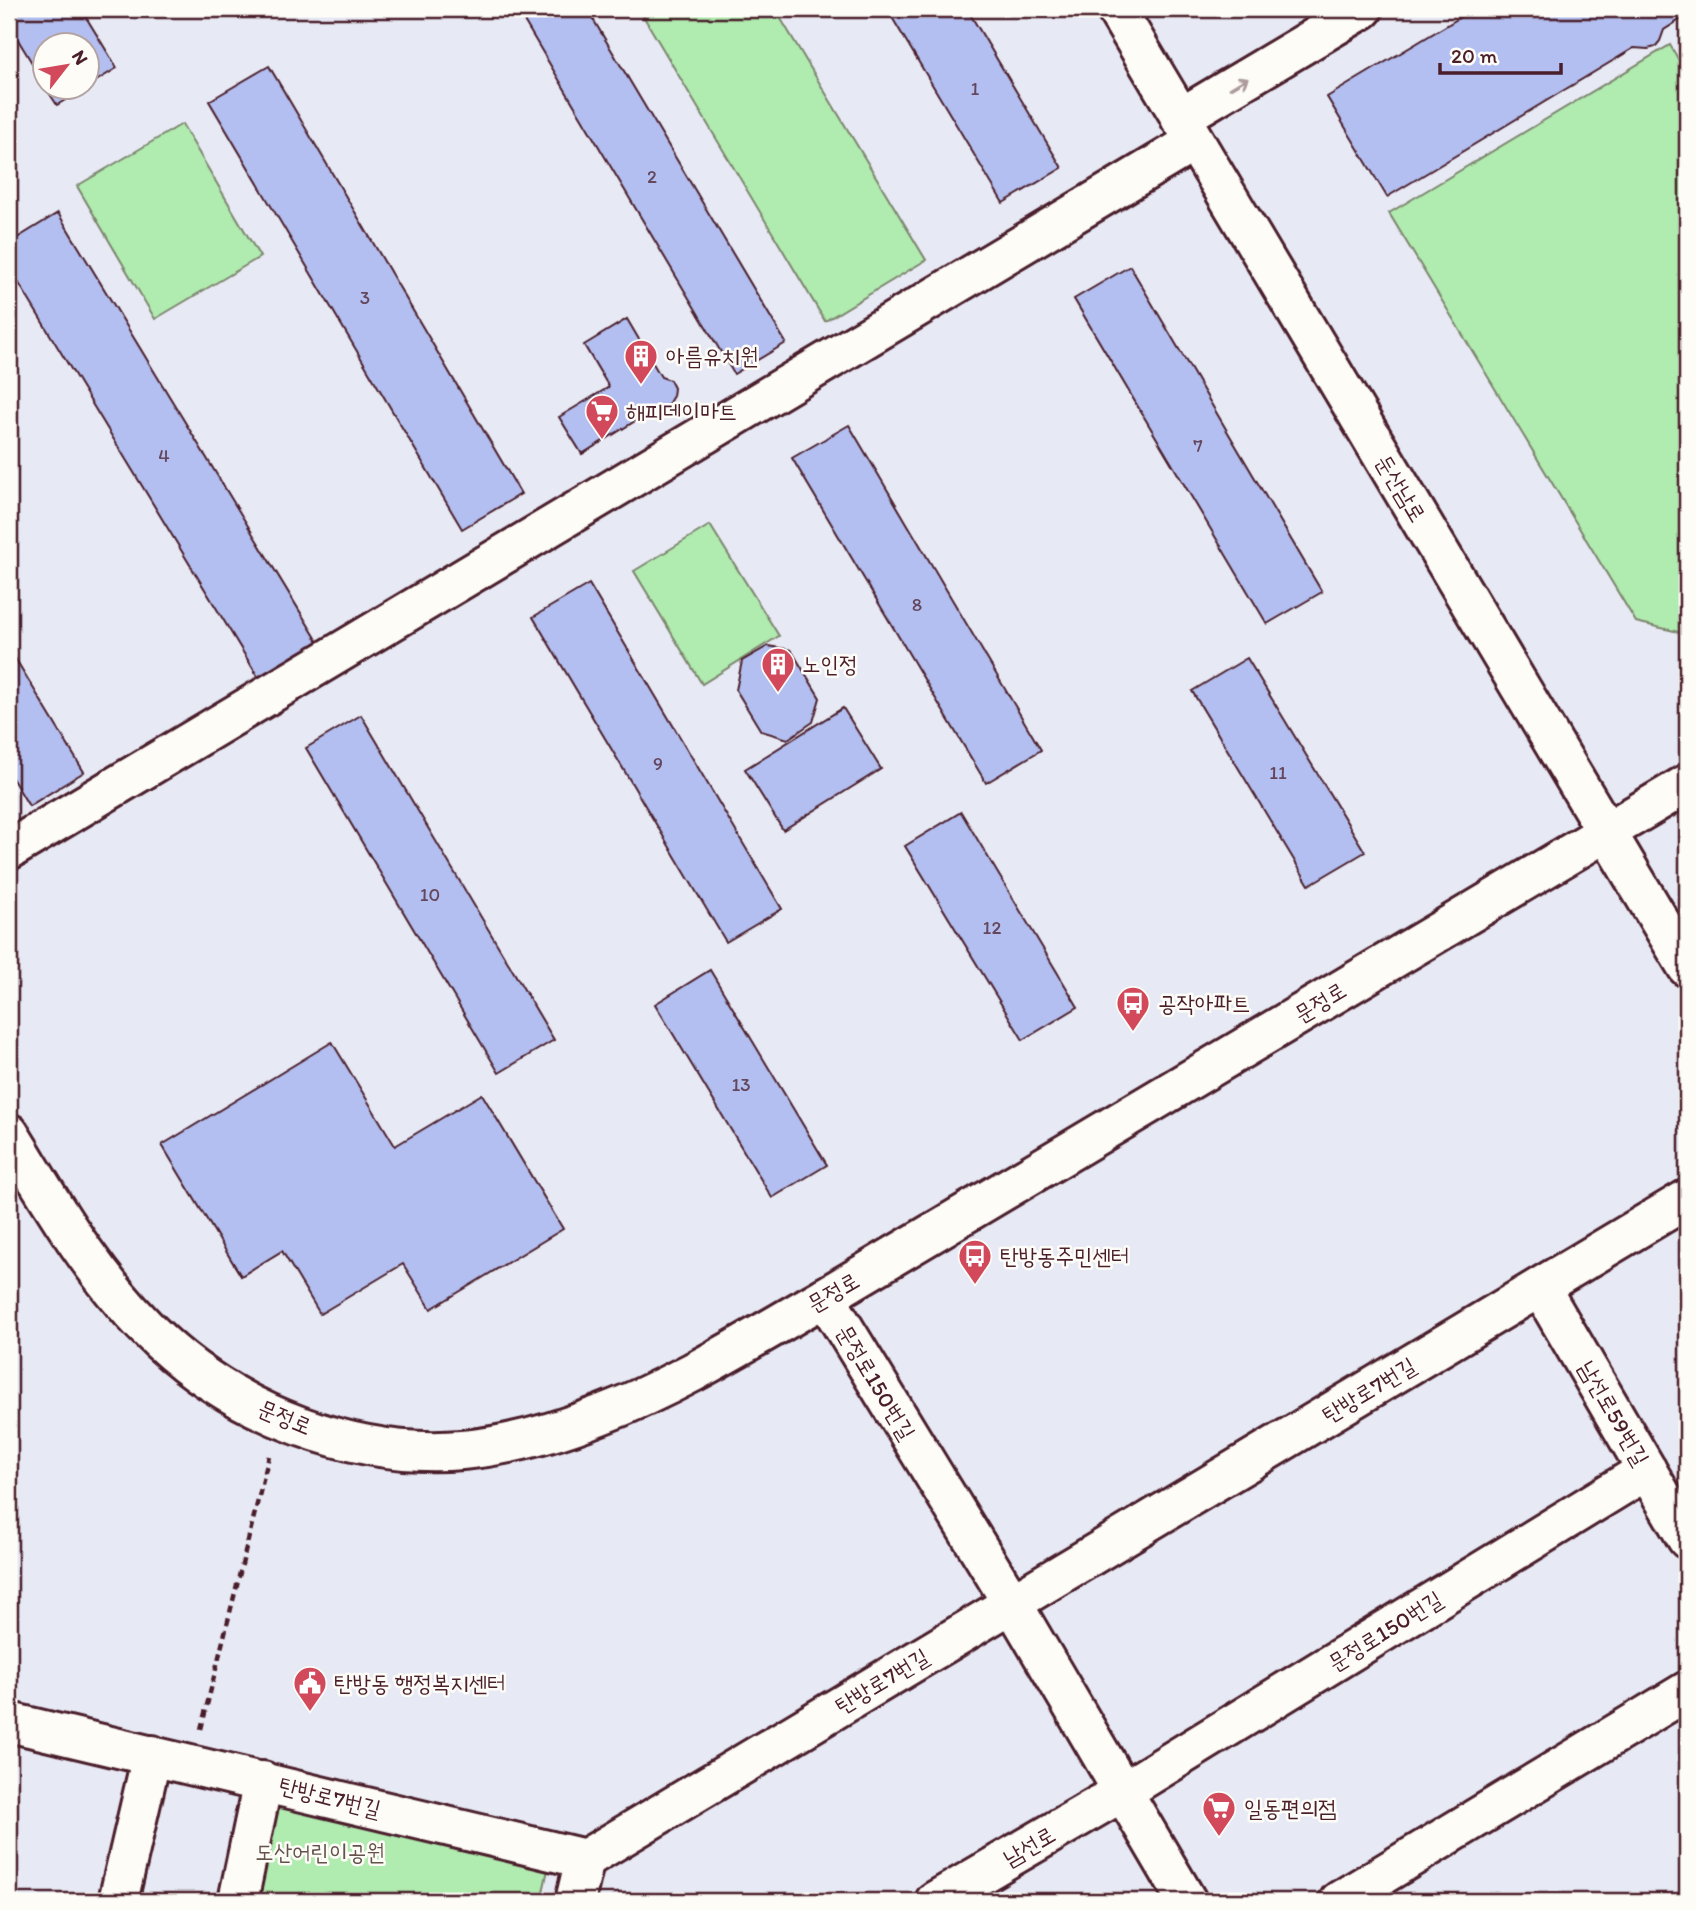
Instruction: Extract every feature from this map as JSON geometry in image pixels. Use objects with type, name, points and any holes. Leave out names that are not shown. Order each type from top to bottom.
[{"type":"street","name":"둔산남로","points":[[1115,9],[1687,967]]},
{"type":"street","points":[[9,850],[1187,130],[1363,9]]},
{"type":"street","name":"문정로","points":[[9,1133],[95,1269],[152,1333],[234,1395],[315,1430],[365,1444],[417,1450],[461,1450],[505,1443],[598,1416],[649,1395],[825,1297],[1687,784]]},
{"type":"street","name":"탄방로7번길","points":[[9,1722],[585,1859],[1687,1199]]},
{"type":"street","name":"남선로59번길","points":[[1540,1287],[1687,1539]]},
{"type":"street","name":"문정로150번길","points":[[825,1297],[1012,1603],[1187,1901]]},
{"type":"street","name":"문정로150번길","points":[[1122,1791],[1647,1469]]},
{"type":"street","points":[[1339,1901],[1687,1691]]},
{"type":"street","points":[[118,1901],[152,1755]]},
{"type":"street","points":[[238,1901],[263,1781]]},
{"type":"street","name":"남선로","points":[[935,1901],[1122,1791]]},
{"type":"street","points":[[575,1901],[585,1859]]},
{"type":"path","points":[[193,1764],[278,1416]]},
{"type":"green space","points":[[639,9],[775,9],[926,260],[825,321]]},
{"type":"green space","points":[[1670,45],[1687,74],[1687,634],[1636,622],[1389,213]]},
{"type":"green space","points":[[182,124],[260,257],[155,319],[77,186]]},
{"type":"green space","points":[[710,525],[779,636],[702,684],[634,571]]},
{"type":"green space","name":"도산어린이공원","points":[[279,1790],[551,1856],[541,1901],[253,1901]]},
{"type":"building","points":[[9,9],[81,9],[95,32],[32,32],[32,63],[9,25]]},
{"type":"building","points":[[517,9],[587,9],[786,343],[734,374]]},
{"type":"building","points":[[887,9],[967,9],[1062,168],[1003,203]]},
{"type":"building","points":[[1474,9],[1687,9],[1687,26],[1683,18],[1664,30],[1655,47],[1634,48],[1387,197],[1327,97]]},
{"type":"building","points":[[102,43],[117,68],[102,77]]},
{"type":"building","points":[[269,66],[521,494],[462,529],[209,101]]},
{"type":"building","points":[[58,213],[319,643],[260,680],[9,267],[9,243]]},
{"type":"building","points":[[1130,266],[1322,592],[1267,624],[1074,299]]},
{"type":"building","name":"아름유치원","points":[[627,319],[661,377],[670,380],[674,388],[673,396],[665,409],[653,410],[582,454],[559,417],[609,387],[584,345]]},
{"type":"building","points":[[849,425],[1041,750],[986,783],[792,458]]},
{"type":"building","points":[[589,584],[782,909],[726,942],[533,617]]},
{"type":"building","name":"노인정","points":[[768,646],[791,650],[820,698],[813,722],[788,739],[761,731],[736,690],[742,661]]},
{"type":"building","points":[[9,648],[84,772],[29,806],[9,773]]},
{"type":"building","points":[[1247,658],[1365,852],[1309,885],[1192,691]]},
{"type":"building","points":[[843,708],[881,769],[783,830],[745,769]]},
{"type":"building","points":[[361,715],[554,1040],[499,1073],[306,748]]},
{"type":"building","points":[[961,812],[1078,1007],[1023,1040],[905,846]]},
{"type":"building","points":[[710,970],[827,1165],[772,1198],[655,1004]]},
{"type":"building","points":[[332,1042],[395,1146],[482,1094],[563,1229],[431,1309],[403,1264],[320,1314],[282,1251],[241,1276],[162,1145]]},
{"type":"place","name":"아름유치원","points":[[641,386]]},
{"type":"place","name":"해피데이마트","points":[[602,441]]},
{"type":"place","name":"노인정","points":[[778,694]]},
{"type":"place","name":"공작아파트","points":[[1133,1033]]},
{"type":"place","name":"탄방동주민센터","points":[[975,1286]]},
{"type":"place","name":"탄방동 행정복지센터","points":[[310,1713]]},
{"type":"place","name":"일동편의점","points":[[1219,1838]]}]
